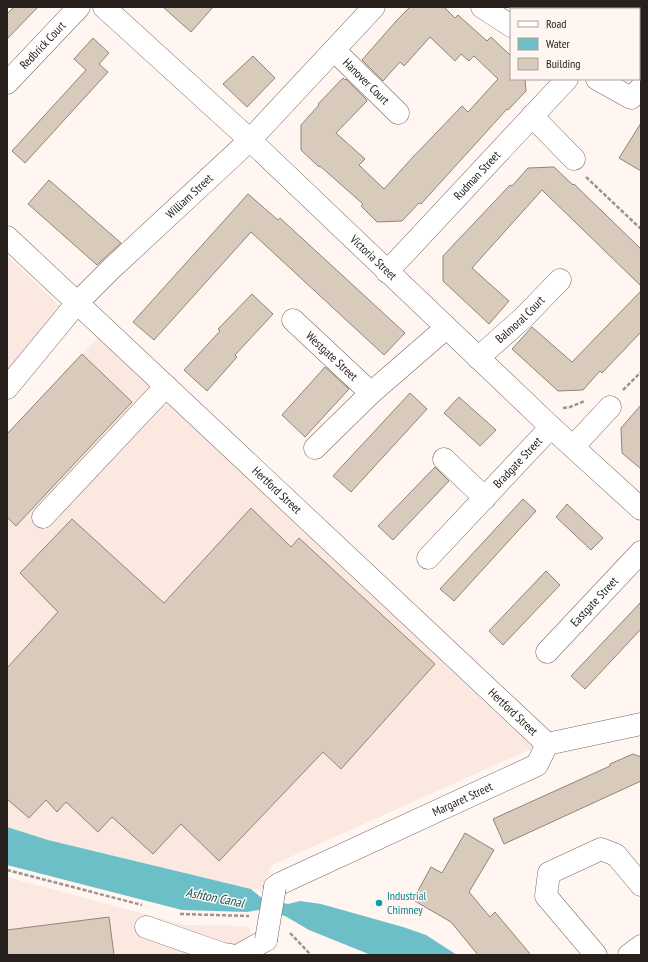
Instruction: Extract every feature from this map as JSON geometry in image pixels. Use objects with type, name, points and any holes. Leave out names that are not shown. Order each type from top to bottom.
[{"type":"street","name":"Redbrick Court","points":[[7,83],[79,7]]},
{"type":"street","name":"Victoria Street","points":[[104,7],[250,140],[572,447],[641,509]]},
{"type":"street","name":"William Street","points":[[7,388],[77,303],[110,270],[250,140],[374,7]]},
{"type":"street","points":[[482,7],[510,25]]},
{"type":"street","name":"Hanover Court","points":[[334,50],[398,113]]},
{"type":"street","name":"Rudman Street","points":[[387,272],[565,80]]},
{"type":"street","points":[[599,80],[631,98],[641,88]]},
{"type":"street","points":[[532,116],[574,159]]},
{"type":"street","name":"Hertford Street","points":[[7,237],[547,744]]},
{"type":"street","name":"Balmoral Court","points":[[478,358],[523,318],[560,280]]},
{"type":"street","name":"Westgate Street","points":[[293,320],[371,393]]},
{"type":"street","points":[[315,448],[371,393],[446,328]]},
{"type":"street","points":[[43,517],[166,386]]},
{"type":"street","points":[[572,447],[610,407]]},
{"type":"street","name":"Bradgate Street","points":[[428,558],[551,427]]},
{"type":"street","name":"Bradgate Street","points":[[444,459],[484,498]]},
{"type":"street","name":"Eastgate Street","points":[[547,652],[641,552]]},
{"type":"street","points":[[547,744],[641,724]]},
{"type":"street","name":"Margaret Street","points":[[239,955],[266,940],[277,885],[537,766],[547,744]]},
{"type":"street","points":[[596,955],[546,896],[549,873],[601,848],[616,855],[641,885]]},
{"type":"street","points":[[146,927],[223,954],[230,955]]},
{"type":"street","points":[[629,955],[641,946]]},
{"type":"path","points":[[574,159],[581,172],[641,229]]},
{"type":"path","points":[[7,870],[144,906]]},
{"type":"shaded area","points":[[7,256],[63,309],[7,370]]},
{"type":"shaded area","points":[[98,338],[252,481],[533,748],[272,865],[262,890],[251,889],[48,840],[7,827],[7,433]]},
{"type":"shaded area","points":[[7,877],[185,925],[249,926],[256,955],[7,955]]},
{"type":"water","name":"Ashton Canal","points":[[7,827],[48,840],[251,889],[263,899],[288,904],[300,901],[321,904],[403,927],[426,935],[457,955],[371,955],[309,930],[285,916],[259,910],[247,912],[182,910],[7,865]]},
{"type":"building","points":[[14,7],[38,7],[7,39],[7,14]]},
{"type":"building","points":[[163,7],[213,7],[191,32]]},
{"type":"building","points":[[410,7],[444,7],[455,18],[458,15],[487,41],[491,37],[510,55],[510,80],[525,80],[526,91],[508,110],[507,109],[421,204],[419,203],[402,221],[377,222],[361,206],[363,204],[301,150],[301,125],[319,105],[318,104],[343,78],[345,80],[346,79],[366,99],[367,101],[336,133],[365,159],[359,165],[384,189],[462,106],[468,112],[498,79],[474,56],[469,61],[461,54],[455,61],[430,37],[404,66],[400,62],[383,81],[362,60]]},
{"type":"building","points":[[93,38],[109,53],[99,64],[108,72],[25,163],[12,151],[86,70],[74,59]]},
{"type":"building","points":[[253,56],[275,78],[247,107],[223,84]]},
{"type":"building","points":[[641,123],[641,171],[619,158]]},
{"type":"building","points":[[554,167],[573,185],[574,184],[641,249],[641,286],[542,190],[472,268],[509,301],[489,324],[443,281],[443,256],[528,168]]},
{"type":"building","points":[[49,180],[121,243],[97,265],[28,204]]},
{"type":"building","points":[[248,194],[278,220],[280,218],[405,333],[384,355],[251,232],[154,340],[133,322]]},
{"type":"building","points":[[641,291],[641,332],[602,373],[600,371],[583,390],[558,391],[512,349],[532,327],[572,362]]},
{"type":"building","points":[[252,294],[273,314],[235,355],[237,357],[207,391],[184,370],[220,331],[218,329]]},
{"type":"building","points":[[82,354],[132,402],[16,526],[7,517],[7,434]]},
{"type":"building","points":[[325,367],[349,389],[305,437],[282,415]]},
{"type":"building","points":[[410,393],[427,409],[351,492],[333,476]]},
{"type":"building","points":[[459,397],[496,430],[480,446],[444,413]]},
{"type":"building","points":[[641,405],[641,469],[622,453],[621,428]]},
{"type":"building","points":[[435,467],[449,481],[393,540],[378,526]]},
{"type":"building","points":[[523,499],[536,511],[454,601],[440,589]]},
{"type":"building","points":[[567,504],[603,538],[591,550],[556,517]]},
{"type":"building","points":[[251,508],[291,547],[299,538],[435,664],[341,769],[323,752],[219,861],[181,824],[153,854],[112,817],[98,832],[66,802],[57,812],[46,800],[29,818],[7,799],[7,668],[58,612],[20,573],[72,519],[164,603]]},
{"type":"building","points":[[546,571],[560,585],[503,645],[489,631]]},
{"type":"building","points":[[641,602],[641,629],[585,689],[571,676]]},
{"type":"building","points":[[633,754],[641,757],[641,781],[504,844],[493,819]]},
{"type":"building","points":[[465,833],[494,850],[469,892],[490,917],[495,912],[531,955],[478,955],[451,922],[413,900],[431,867],[442,873]]},
{"type":"building","points":[[109,917],[114,955],[7,955],[7,930]]},
{"type":"place","name":"Industrial Chimney","points":[[379,903]]}]
